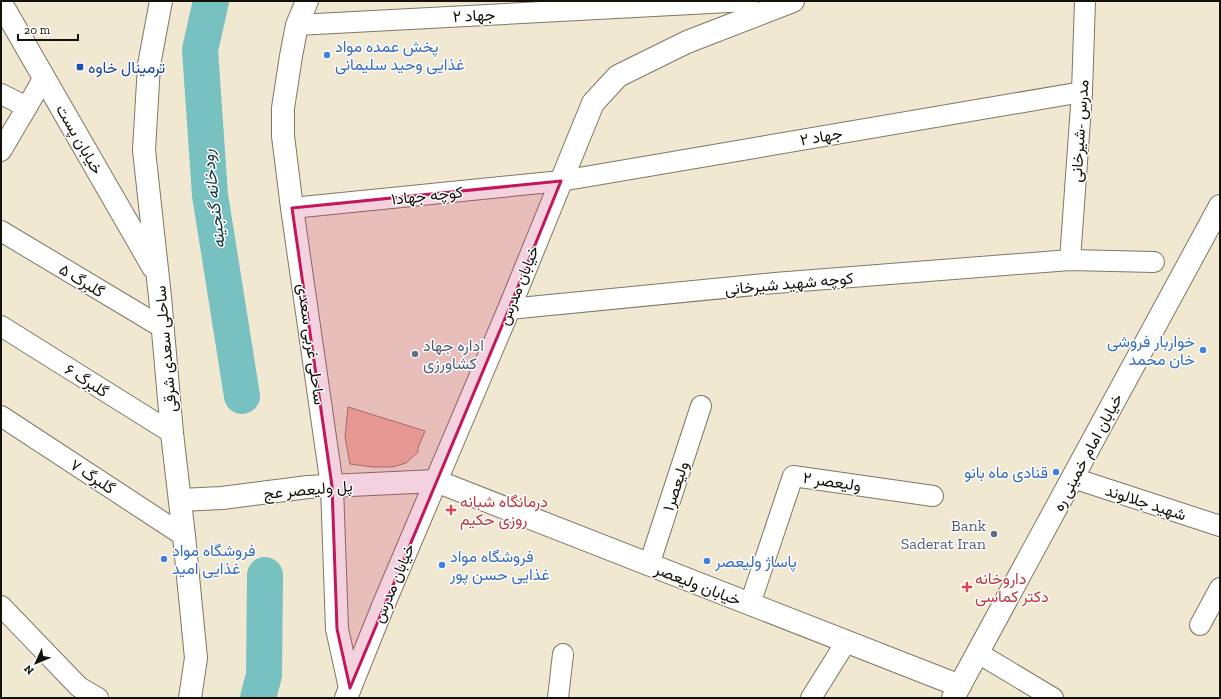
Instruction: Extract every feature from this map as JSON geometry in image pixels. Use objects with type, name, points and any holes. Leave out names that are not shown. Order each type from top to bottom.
[{"type":"street","name":"ساحلی سعدی شرقی","points":[[161,1],[149,65],[144,150],[158,274],[172,433],[196,658],[190,698]]},
{"type":"street","name":"ساحلی غربی سعدی","points":[[306,1],[297,25],[283,108],[283,136],[332,486],[337,629],[348,693]]},
{"type":"street","name":"جهاد ۲","points":[[297,25],[748,1]]},
{"type":"street","name":"خیابان مدرس","points":[[348,693],[593,104],[618,76],[687,42],[793,1]]},
{"type":"street","name":"مدرس -شیرخانی","points":[[1070,260],[1082,92],[1085,1]]},
{"type":"street","name":"خیابان پست","points":[[1,3],[158,274]]},
{"type":"street","points":[[1,151],[28,107],[44,77]]},
{"type":"street","name":"جهاد ۲","points":[[561,181],[1082,92]]},
{"type":"street","points":[[1,94],[28,107]]},
{"type":"street","name":"کوچه جهاد۱","points":[[292,208],[561,181]]},
{"type":"street","name":"خیابان امام خمینی ره","points":[[957,692],[1220,206]]},
{"type":"street","name":"گلبرگ ۵","points":[[1,231],[163,328]]},
{"type":"street","name":"کوچه شهید شیرخانی","points":[[509,308],[783,283],[1070,260],[1154,262]]},
{"type":"street","name":"گلبرگ ۶","points":[[1,326],[172,433]]},
{"type":"street","name":"ولیعصر۱","points":[[649,565],[701,406]]},
{"type":"street","name":"گلبرگ ۷","points":[[1,416],[184,536]]},
{"type":"street","name":"ولیعصر ۲","points":[[750,604],[793,476],[933,496]]},
{"type":"street","name":"شهید جلالوند","points":[[1072,478],[1220,526]]},
{"type":"street","name":"پل ولیعصر عج","points":[[180,500],[222,498],[308,487],[436,481]]},
{"type":"street","name":"خیابان ولیعصر","points":[[436,481],[846,642],[957,692]]},
{"type":"street","points":[[1200,625],[1220,588]]},
{"type":"street","points":[[1,606],[79,687],[98,698]]},
{"type":"street","points":[[811,698],[846,642]]},
{"type":"street","points":[[978,653],[1053,698]]},
{"type":"street","points":[[558,698],[563,654]]},
{"type":"highlighted area","points":[[561,181],[509,309],[350,688],[337,629],[332,486],[292,208]]},
{"type":"building","points":[[348,407],[425,431],[418,448],[418,452],[406,463],[393,467],[372,467],[350,464],[345,437]]},
{"type":"waterway","name":"رودخانه گنجینه","points":[[211,1],[200,50],[210,195],[242,396]]},
{"type":"waterway","points":[[258,698],[264,675],[265,575]]},
{"type":"place","name":"پخش عمده مواد غذایی وحید سلیمانی","points":[[327,55]]},
{"type":"place","name":"ترمینال خاوه","points":[[80,67]]},
{"type":"place","name":"خواربار فروشی خان محمد","points":[[1203,350]]},
{"type":"place","name":"اداره جهاد کشاورزی","points":[[415,354]]},
{"type":"place","name":"قنادی ماه بانو","points":[[1056,472]]},
{"type":"place","name":"درمانگاه شبانه روزی حکیم","points":[[451,510]]},
{"type":"place","name":"Bank Saderat Iran","points":[[994,534]]},
{"type":"place","name":"فروشگاه مواد غذایی امید","points":[[164,559]]},
{"type":"place","name":"پاساژ ولیعصر","points":[[707,561]]},
{"type":"place","name":"فروشگاه مواد غذایی حسن پور","points":[[442,565]]},
{"type":"place","name":"داروخانه دکتر کماسی","points":[[967,587]]}]
